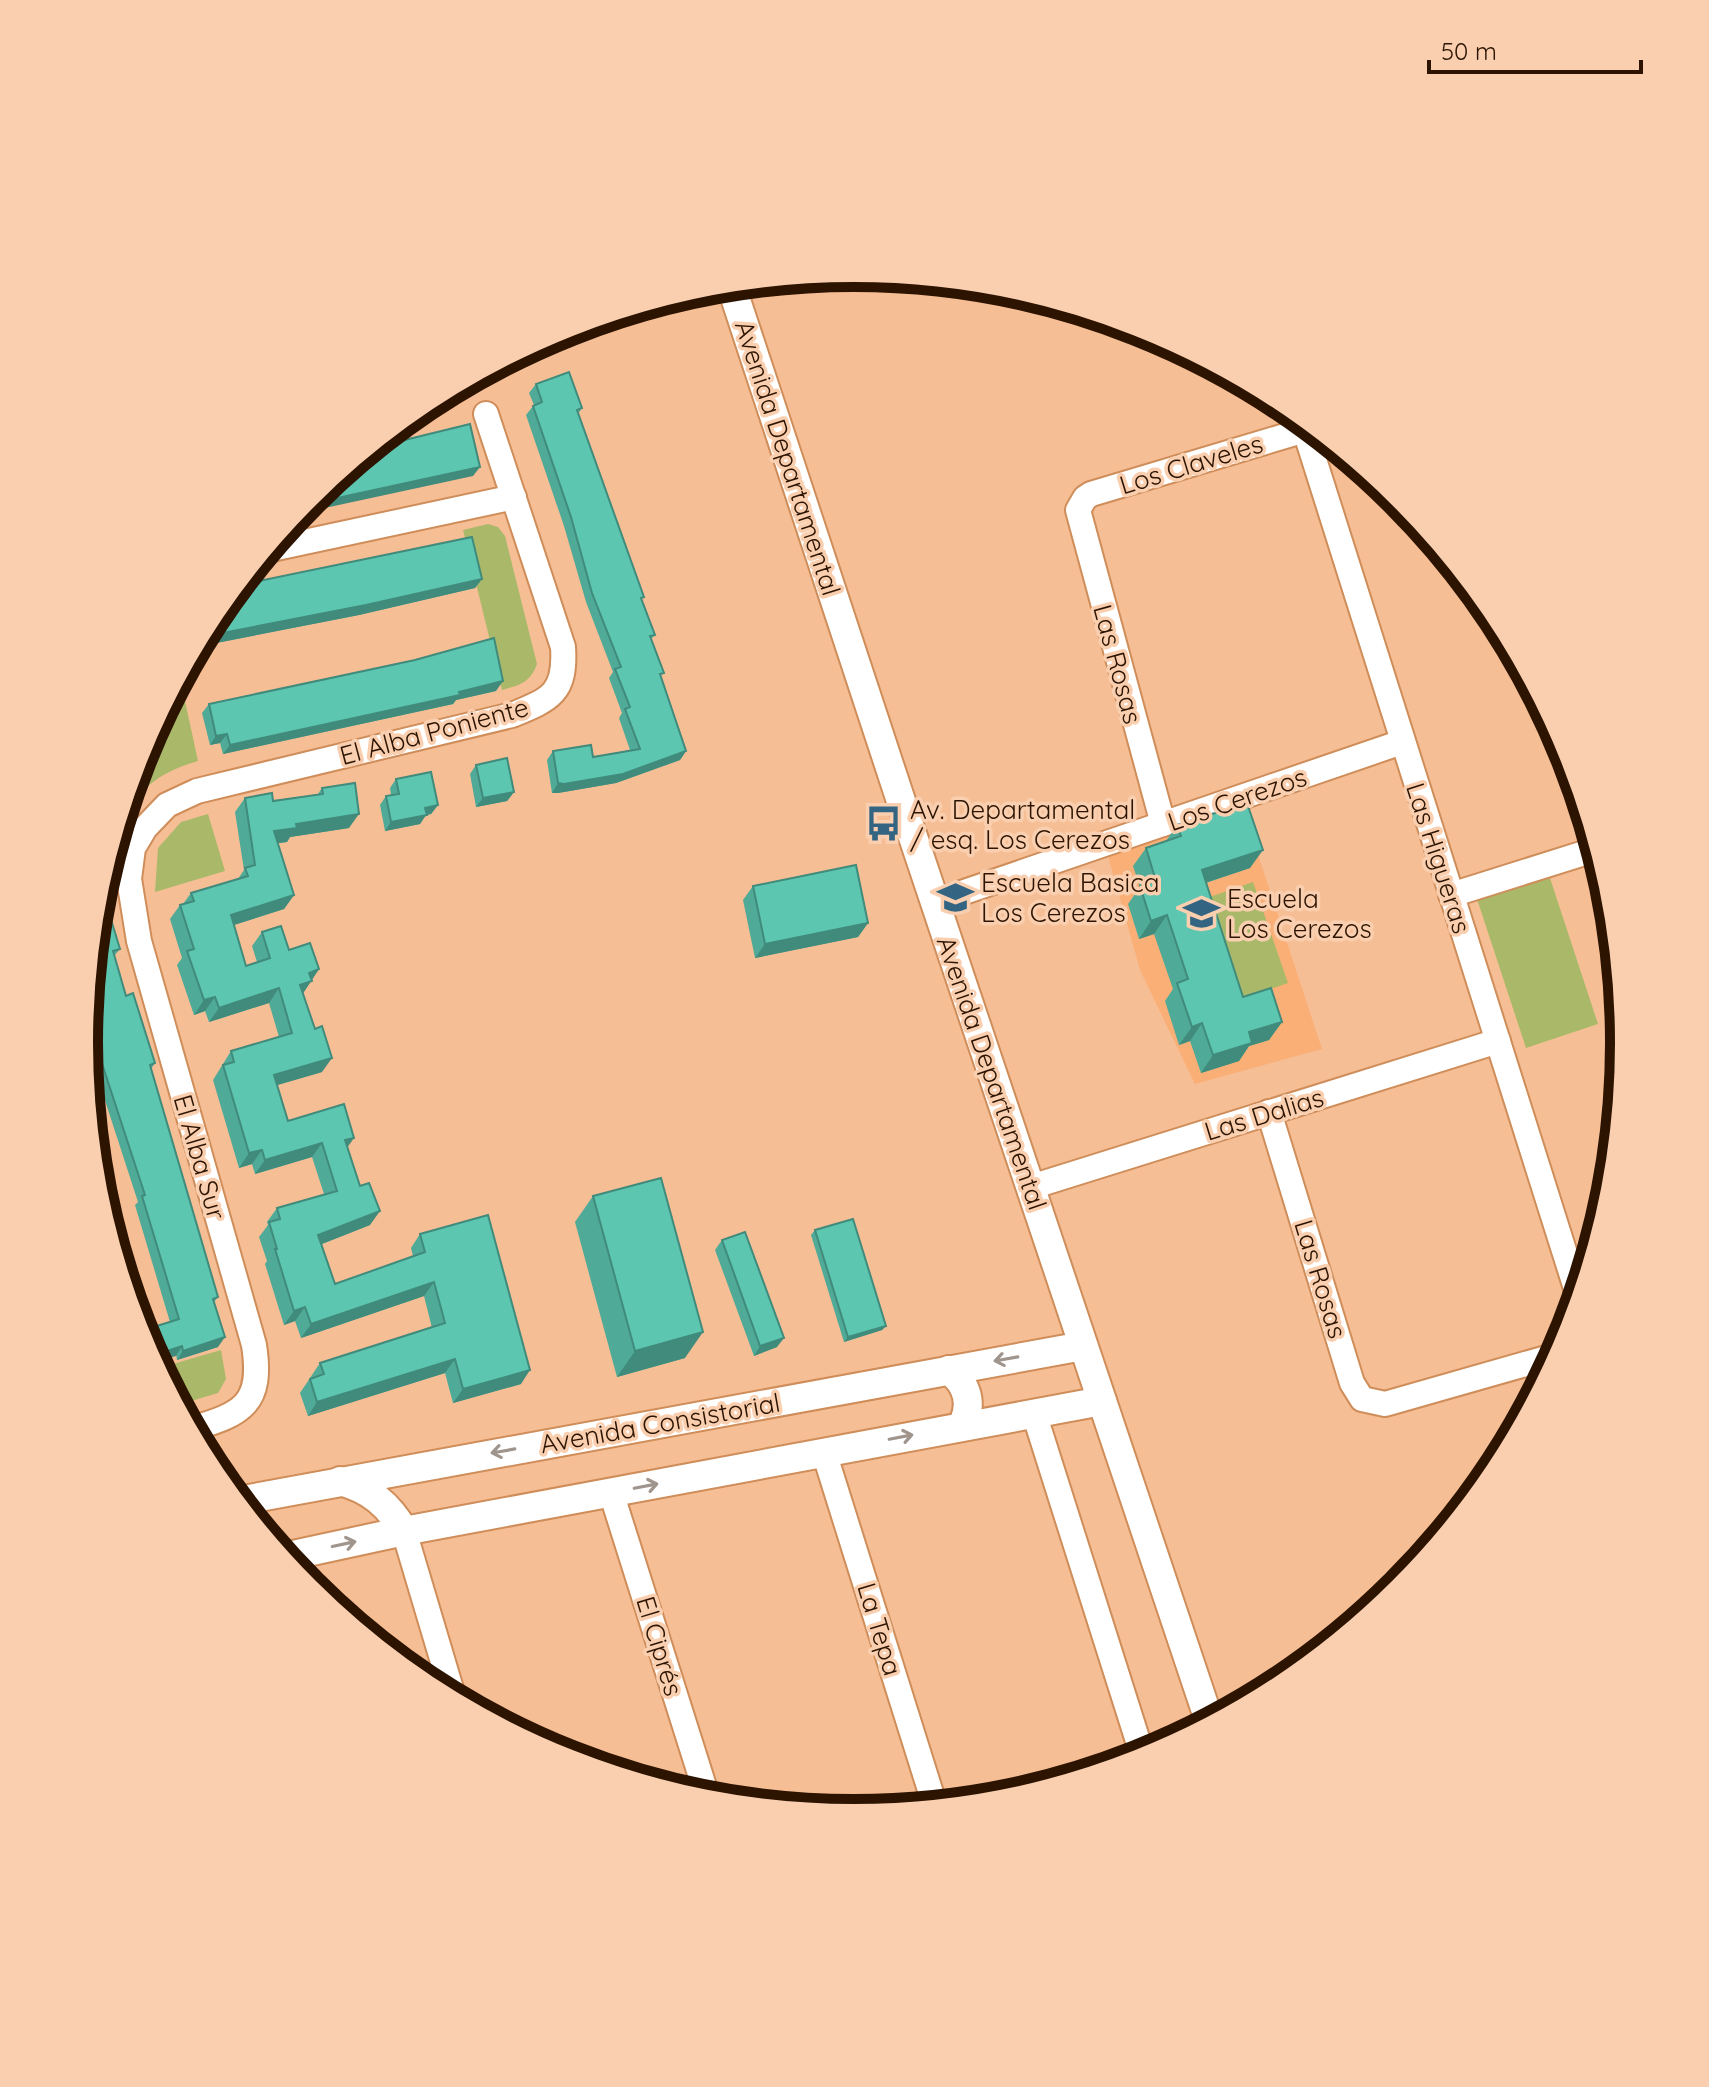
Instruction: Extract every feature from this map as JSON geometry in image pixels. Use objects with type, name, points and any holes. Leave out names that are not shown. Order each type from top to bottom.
[{"type":"street","name":"Avenida Departamental","points":[[735,297],[1207,1713]]},
{"type":"street","name":"El Alba Poniente","points":[[133,848],[145,828],[167,805],[197,791],[512,715],[544,701],[557,689],[564,670],[563,647],[486,414]]},
{"type":"street","name":"Los Claveles","points":[[1080,503],[1091,494],[1293,427]]},
{"type":"street","name":"Las Higueras","points":[[1307,437],[1573,1280]]},
{"type":"street","points":[[285,546],[514,497]]},
{"type":"street","name":"Las Rosas","points":[[1080,503],[1078,516],[1163,824]]},
{"type":"street","name":"Los Cerezos","points":[[935,902],[1402,742]]},
{"type":"street","name":"El Alba Sur","points":[[133,848],[129,879],[139,941],[254,1345],[258,1371],[253,1392],[241,1410],[201,1426]]},
{"type":"street","points":[[1451,895],[1586,852]]},
{"type":"street","name":"Las Dalias","points":[[1031,1187],[1498,1041]]},
{"type":"street","name":"Las Rosas","points":[[1269,1112],[1352,1383],[1362,1399],[1385,1404],[1541,1359]]},
{"type":"street","name":"Avenida Consistorial","points":[[250,1499],[1083,1346]]},
{"type":"street","points":[[949,1370],[966,1389],[968,1414],[962,1426]]},
{"type":"street","points":[[297,1554],[404,1531],[1102,1401]]},
{"type":"street","points":[[1034,1413],[1139,1744]]},
{"type":"street","name":"La Tepa","points":[[824,1452],[932,1796]]},
{"type":"street","points":[[340,1481],[356,1485],[385,1503],[404,1531],[449,1682]]},
{"type":"street","name":"El Ciprés","points":[[611,1492],[703,1784]]},
{"type":"shaded area","name":"Escuela Los Cerezos","points":[[1244,812],[1322,1049],[1195,1084],[1140,970],[1108,856]]},
{"type":"green space","points":[[488,524],[498,527],[505,536],[537,664],[524,682],[502,690],[463,530]]},
{"type":"green space","points":[[184,695],[198,761],[179,767],[141,793]]},
{"type":"green space","points":[[208,814],[225,871],[155,892],[158,848],[181,822]]},
{"type":"green space","points":[[1548,872],[1598,1024],[1526,1048],[1476,896]]},
{"type":"green space","points":[[1253,882],[1288,983],[1239,1000],[1204,899]]},
{"type":"green space","points":[[221,1350],[226,1379],[218,1393],[188,1402],[170,1365]]},
{"type":"building","points":[[569,372],[582,408],[577,410],[644,597],[641,598],[655,635],[650,636],[664,673],[660,674],[686,751],[623,774],[564,784],[558,783],[553,751],[591,745],[593,757],[640,749],[625,709],[630,707],[615,669],[621,667],[592,593],[571,517],[533,406],[542,402],[536,384]]},
{"type":"building","points":[[470,424],[480,467],[330,500],[395,442]]},
{"type":"building","points":[[472,537],[482,579],[218,634],[255,582]]},
{"type":"building","points":[[494,638],[503,681],[459,692],[460,695],[230,745],[227,734],[216,736],[209,704],[415,660]]},
{"type":"building","points":[[507,758],[514,792],[483,798],[476,765]]},
{"type":"building","points":[[431,772],[438,805],[425,808],[427,815],[391,822],[386,796],[399,794],[396,779]]},
{"type":"building","points":[[355,783],[359,814],[296,824],[297,828],[274,831],[294,895],[231,915],[246,966],[270,958],[262,932],[281,926],[289,950],[310,943],[319,969],[309,973],[312,981],[300,985],[315,1029],[322,1026],[332,1058],[274,1075],[288,1121],[344,1104],[354,1138],[345,1140],[360,1186],[369,1183],[380,1211],[318,1235],[335,1284],[425,1252],[420,1234],[488,1215],[530,1370],[463,1389],[455,1359],[317,1402],[310,1379],[324,1374],[320,1363],[445,1323],[434,1282],[311,1324],[305,1307],[294,1311],[269,1222],[280,1219],[277,1208],[337,1191],[322,1143],[265,1160],[262,1150],[249,1153],[223,1065],[234,1062],[231,1051],[292,1033],[279,988],[219,1008],[215,997],[204,1000],[187,951],[194,949],[180,905],[194,901],[191,893],[248,876],[245,868],[255,865],[245,798],[272,793],[273,801],[323,794],[322,788]]},
{"type":"building","points":[[1247,803],[1263,850],[1202,870],[1243,997],[1271,988],[1282,1022],[1249,1032],[1252,1043],[1213,1055],[1202,1023],[1192,1027],[1177,983],[1188,979],[1167,915],[1151,921],[1140,886],[1156,881],[1146,848],[1181,836],[1177,825]]},
{"type":"building","points":[[856,865],[868,923],[765,944],[753,886]]},
{"type":"building","points":[[110,915],[120,949],[113,951],[126,996],[133,993],[155,1063],[150,1065],[218,1297],[213,1299],[225,1337],[183,1351],[182,1346],[164,1352],[154,1327],[179,1319],[142,1196],[145,1195],[98,1052],[100,994]]},
{"type":"building","points":[[661,1178],[703,1332],[635,1351],[593,1196]]},
{"type":"building","points":[[853,1219],[886,1326],[848,1337],[815,1230]]},
{"type":"building","points":[[745,1232],[784,1338],[760,1346],[722,1240]]},
{"type":"place","name":"Av. Departamental / esq. Los Cerezos","points":[[884,824]]},
{"type":"place","name":"Escuela Basica Los Cerezos","points":[[955,897]]},
{"type":"place","name":"Escuela Los Cerezos","points":[[1201,913]]}]
